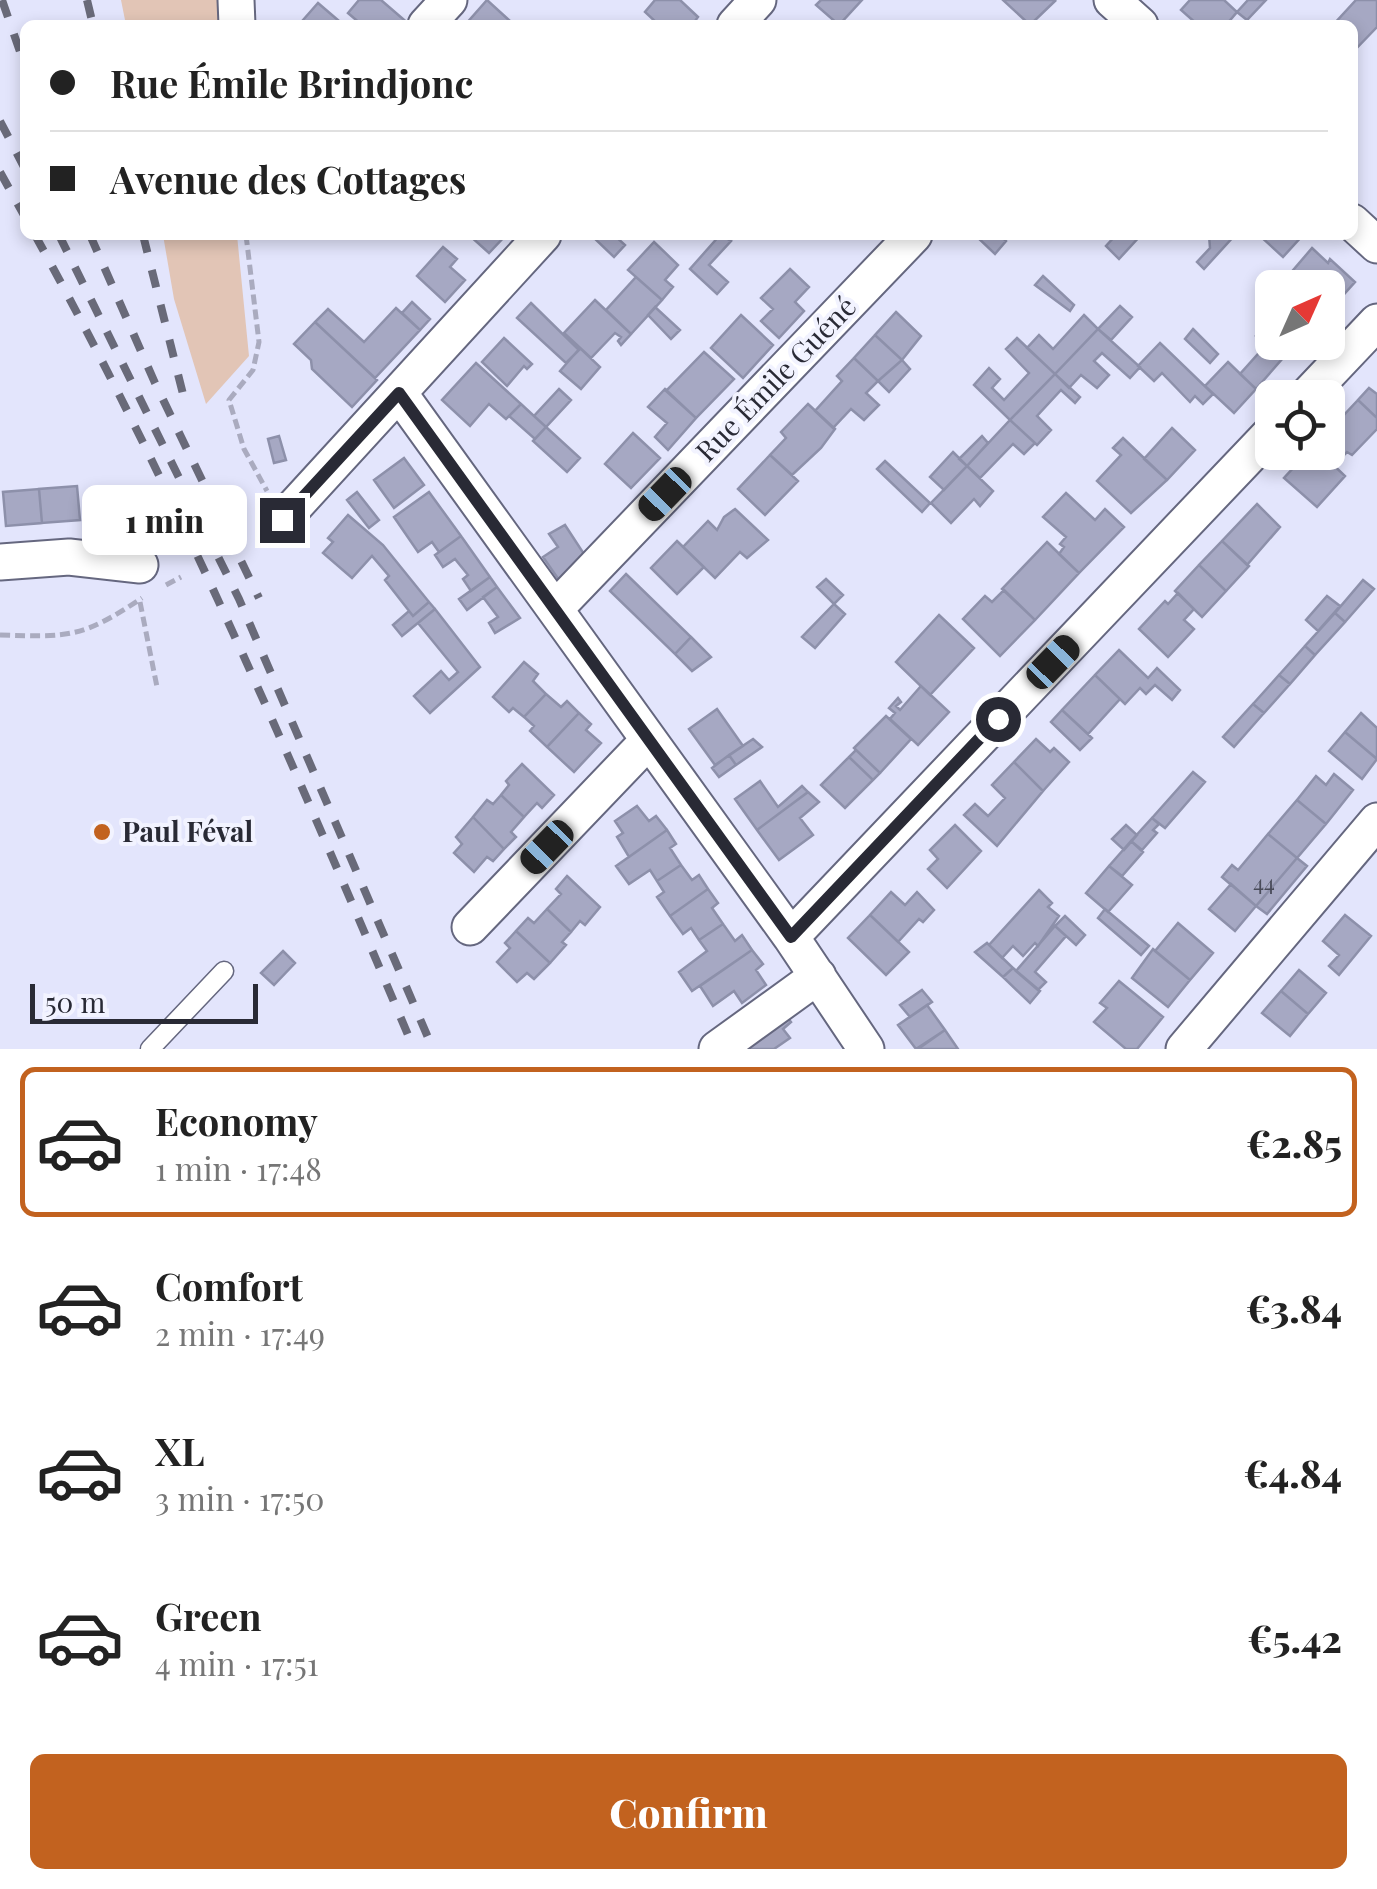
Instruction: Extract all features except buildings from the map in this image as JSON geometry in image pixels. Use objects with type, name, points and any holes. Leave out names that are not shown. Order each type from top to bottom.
[{"type":"street","points":[[431,20],[449,0]]},
{"type":"street","points":[[740,20],[758,0]]},
{"type":"street","points":[[1358,227],[1377,244]]},
{"type":"street","points":[[282,520],[538,240]]},
{"type":"street","name":"Rue Émile Guéné","points":[[554,609],[909,240]]},
{"type":"street","points":[[1322,380],[1377,322]]},
{"type":"street","points":[[399,393],[791,937],[866,1049]]},
{"type":"street","points":[[791,937],[1255,450]]},
{"type":"street","points":[[0,562],[69,557],[144,586]]},
{"type":"street","points":[[470,927],[648,741]]},
{"type":"street","points":[[1184,1049],[1377,822]]},
{"type":"street","points":[[717,1049],[818,976]]},
{"type":"lane","points":[[150,1049],[224,972]]},
{"type":"path","points":[[247,240],[259,342],[253,370],[229,400],[244,449],[282,520]]},
{"type":"path","points":[[0,635],[71,635],[113,618],[144,586]]},
{"type":"path","points":[[144,586],[157,687]]},
{"type":"shaded area","points":[[121,0],[227,0],[228,20],[125,20]]},
{"type":"shaded area","points":[[164,240],[237,240],[249,356],[206,404],[174,299]]},
{"type":"railway","points":[[2,0],[20,52]]},
{"type":"railway","points":[[87,0],[92,20]]},
{"type":"railway","points":[[0,121],[20,159]]},
{"type":"railway","points":[[0,172],[20,208]]},
{"type":"railway","points":[[38,240],[188,535],[414,1049]]},
{"type":"railway","points":[[61,240],[239,599],[433,1049]]},
{"type":"railway","points":[[92,240],[155,383],[259,598]]},
{"type":"railway","points":[[144,240],[186,406]]},
{"type":"place","name":"Paul Féval","points":[[102,832]]},
{"type":"route","points":[[282,520],[399,393],[791,937],[998,719]]}]
